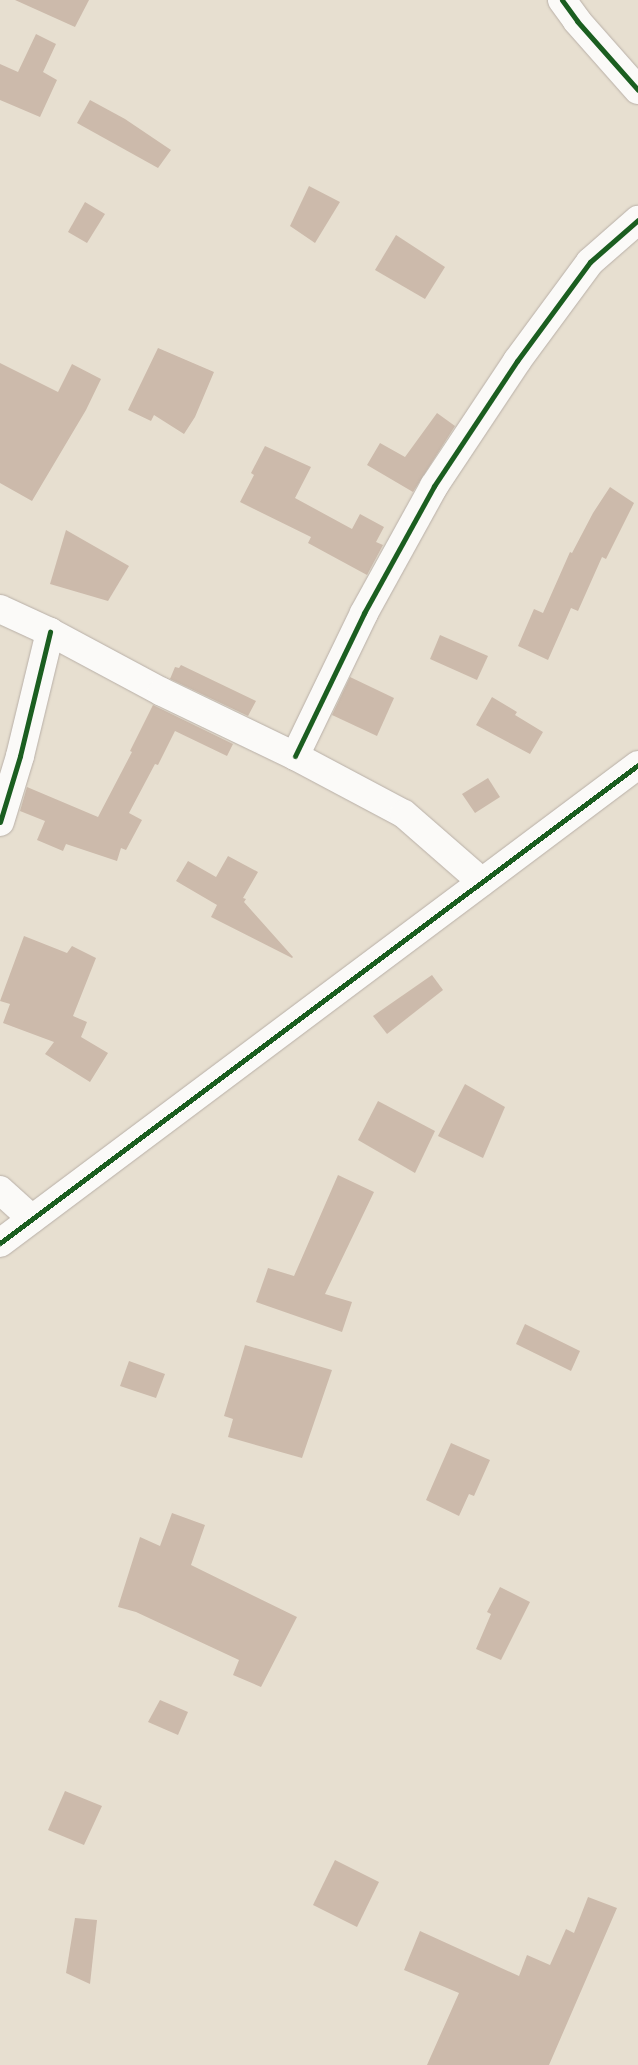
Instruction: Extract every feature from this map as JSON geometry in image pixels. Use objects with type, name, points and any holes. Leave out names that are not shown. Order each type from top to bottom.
[{"type":"street","points":[[562,0],[577,21],[638,90]]},
{"type":"street","points":[[295,756],[364,613],[434,486],[517,361],[590,262],[638,220]]},
{"type":"street","points":[[0,609],[50,632],[162,692],[295,756],[404,814],[482,882]]},
{"type":"street","points":[[0,822],[20,756],[50,632]]},
{"type":"street","points":[[0,1242],[638,766]]},
{"type":"street","points":[[0,1190],[32,1219]]},
{"type":"building","points":[[15,0],[89,0],[75,27]]},
{"type":"building","points":[[36,34],[56,44],[43,72],[57,80],[40,117],[0,100],[0,64],[18,72]]},
{"type":"building","points":[[90,100],[125,119],[171,150],[158,168],[77,123]]},
{"type":"building","points":[[309,186],[340,202],[315,243],[290,226]]},
{"type":"building","points":[[85,202],[105,214],[87,243],[68,232]]},
{"type":"building","points":[[396,235],[445,267],[425,299],[375,270]]},
{"type":"building","points":[[158,348],[214,372],[195,417],[184,434],[154,415],[151,421],[128,410]]},
{"type":"building","points":[[0,363],[58,392],[72,364],[101,379],[86,410],[32,501],[0,483]]},
{"type":"building","points":[[437,413],[455,426],[413,492],[367,465],[380,443],[405,457]]},
{"type":"building","points":[[265,446],[311,467],[295,498],[352,529],[360,514],[384,527],[376,542],[383,545],[367,575],[308,543],[311,537],[240,502],[254,475],[251,473]]},
{"type":"building","points":[[610,487],[634,503],[606,559],[602,557],[578,611],[571,608],[548,660],[518,646],[534,609],[543,613],[570,552],[572,553],[593,513]]},
{"type":"building","points":[[66,530],[129,566],[108,601],[50,584]]},
{"type":"building","points":[[440,635],[488,656],[477,680],[430,659]]},
{"type":"building","points":[[181,665],[256,701],[248,716],[170,679],[175,667],[179,668]]},
{"type":"building","points":[[350,677],[394,698],[377,736],[332,715]]},
{"type":"building","points":[[492,697],[517,712],[515,715],[543,732],[530,754],[476,725]]},
{"type":"building","points":[[153,705],[233,744],[227,756],[175,731],[158,765],[155,764],[129,813],[142,820],[126,850],[121,848],[117,861],[66,844],[63,851],[37,840],[45,821],[20,811],[27,787],[98,817],[132,752],[130,751]]},
{"type":"building","points":[[488,778],[500,797],[475,813],[462,794]]},
{"type":"building","points":[[228,856],[258,872],[243,898],[246,899],[244,902],[292,958],[211,917],[217,905],[176,881],[188,861],[216,877]]},
{"type":"building","points":[[24,936],[67,953],[72,946],[96,958],[73,1016],[87,1022],[81,1037],[108,1053],[90,1082],[45,1054],[54,1042],[3,1023],[10,1004],[0,1001]]},
{"type":"building","points":[[432,975],[443,990],[387,1034],[373,1016]]},
{"type":"building","points":[[465,1084],[505,1107],[483,1158],[438,1136]]},
{"type":"building","points":[[378,1101],[435,1131],[415,1173],[358,1140]]},
{"type":"building","points":[[338,1175],[374,1192],[325,1294],[352,1302],[342,1332],[256,1302],[268,1268],[294,1276]]},
{"type":"building","points":[[525,1324],[580,1351],[571,1371],[516,1344]]},
{"type":"building","points":[[245,1345],[332,1370],[302,1458],[228,1437],[233,1419],[224,1416]]},
{"type":"building","points":[[129,1361],[165,1374],[156,1398],[120,1386]]},
{"type":"building","points":[[451,1443],[490,1460],[474,1496],[469,1494],[459,1516],[426,1500]]},
{"type":"building","points":[[172,1513],[205,1525],[191,1565],[297,1617],[261,1687],[233,1675],[239,1660],[136,1612],[118,1607],[140,1537],[160,1546]]},
{"type":"building","points":[[500,1587],[530,1602],[501,1660],[476,1649],[491,1614],[487,1612]]},
{"type":"building","points":[[160,1700],[188,1712],[178,1735],[148,1722]]},
{"type":"building","points":[[65,1791],[102,1806],[84,1845],[48,1830]]},
{"type":"building","points":[[335,1860],[379,1882],[357,1927],[313,1905]]},
{"type":"building","points":[[588,1897],[617,1908],[549,2065],[427,2065],[459,1993],[404,1970],[420,1931],[519,1976],[527,1955],[550,1965],[566,1929],[574,1933]]},
{"type":"building","points":[[75,1918],[97,1920],[90,1984],[66,1973]]},
{"type":"cycle path","points":[[562,0],[577,21],[638,90]]},
{"type":"cycle path","points":[[295,756],[364,613],[434,486],[517,361],[590,262],[638,220]]},
{"type":"cycle path","points":[[0,822],[20,756],[50,632]]},
{"type":"cycle path","points":[[0,1243],[638,765]]}]
